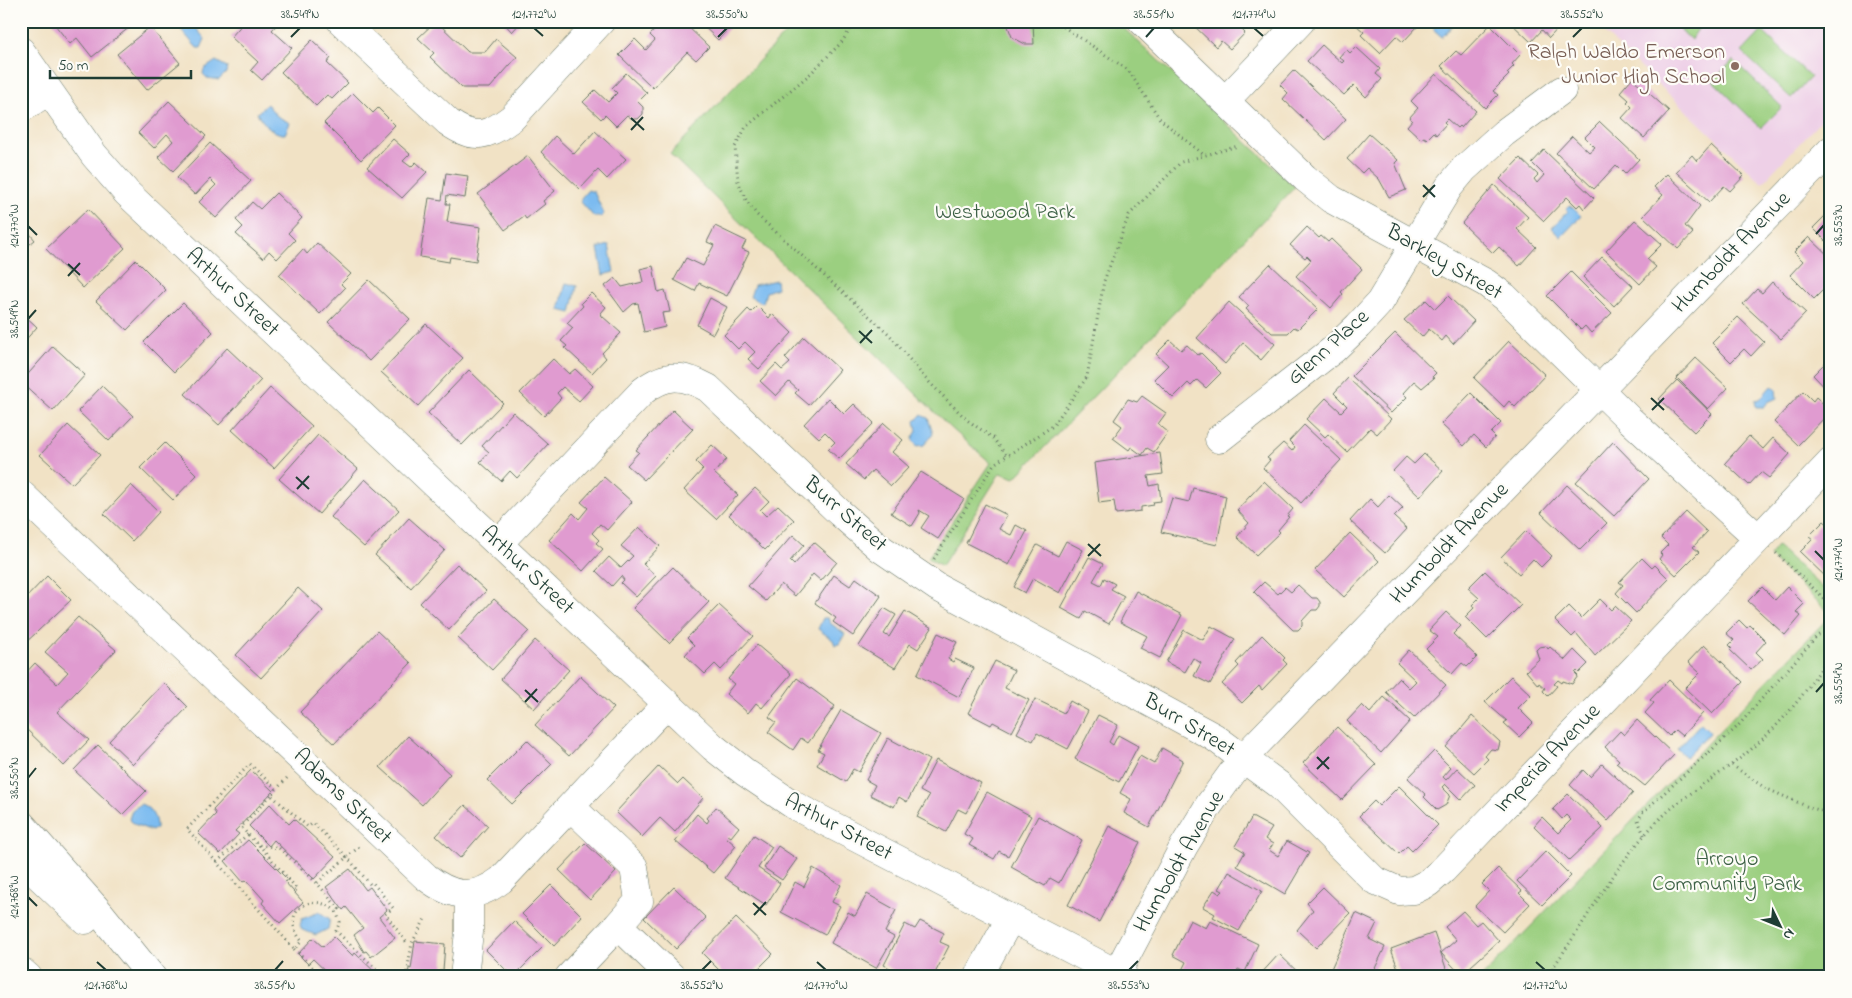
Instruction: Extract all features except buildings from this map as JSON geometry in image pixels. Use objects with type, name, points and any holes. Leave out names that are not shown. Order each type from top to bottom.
[{"type":"main road","points":[[342,21],[448,122],[461,132],[476,136],[495,131],[512,118],[601,21]]},
{"type":"main road","name":"Barkley Street","points":[[1142,21],[1305,178],[1331,199],[1486,283],[1505,297],[1600,390],[1758,538]]},
{"type":"main road","points":[[1225,101],[1300,21]]},
{"type":"main road","name":"Arthur Street","points":[[21,51],[94,155],[128,194],[713,747],[746,773],[787,801],[1010,919],[1121,975]]},
{"type":"main road","name":"Glenn Place","points":[[1219,439],[1334,349],[1358,326],[1380,302],[1449,187],[1464,169],[1504,133],[1562,90]]},
{"type":"main road","points":[[21,109],[48,91]]},
{"type":"main road","name":"Humboldt Avenue","points":[[1121,975],[1184,846],[1209,805],[1244,758],[1831,150]]},
{"type":"main road","name":"Burr Street","points":[[498,544],[643,391],[665,377],[677,377],[695,381],[708,388],[840,513],[880,548],[923,578],[1214,737],[1244,758]]},
{"type":"main road","name":"Imperial Avenue","points":[[1244,758],[1278,785],[1374,880],[1399,891],[1414,890],[1428,883],[1443,870],[1831,462]]},
{"type":"main road","name":"Adams Street","points":[[21,494],[426,877],[447,891],[470,894]]},
{"type":"main road","points":[[464,977],[469,932],[470,894],[483,891],[501,880],[667,704]]},
{"type":"main road","points":[[569,977],[639,901],[634,867],[570,807]]},
{"type":"main road","points":[[21,824],[100,913],[152,977]]},
{"type":"main road","points":[[21,859],[144,977]]},
{"type":"main road","points":[[978,977],[1010,919]]},
{"type":"main road","points":[[618,925],[672,977]]},
{"type":"main road","points":[[21,970],[28,977]]},
{"type":"path","points":[[856,21],[840,43],[809,74],[746,126],[735,148],[738,181],[746,200],[757,215],[889,334],[924,377],[967,420],[993,438],[1007,456]]},
{"type":"path","points":[[1055,21],[1128,70],[1160,120],[1205,155]]},
{"type":"path","points":[[923,578],[994,464],[1053,426],[1087,377],[1104,281],[1129,215],[1180,162],[1236,148],[1255,130]]},
{"type":"path","points":[[1758,538],[1831,605]]},
{"type":"path","points":[[1644,836],[1638,820],[1643,812],[1737,727],[1816,636],[1824,632],[1831,634]]},
{"type":"path","points":[[1546,977],[1567,950],[1612,876],[1644,836],[1682,799],[1732,765],[1790,713],[1831,653]]},
{"type":"path","points":[[276,790],[250,764],[187,829],[294,950],[322,977]]},
{"type":"path","points":[[1732,765],[1765,788],[1806,806],[1831,814]]},
{"type":"path","points":[[287,778],[241,827],[297,889],[294,892]]},
{"type":"path","points":[[271,795],[308,827],[312,823],[347,857],[370,884],[373,883],[393,908],[385,914],[407,943]]},
{"type":"path","points":[[217,862],[248,834]]},
{"type":"path","points":[[258,845],[279,848],[317,883],[339,909],[336,911]]},
{"type":"path","points":[[317,883],[359,847]]},
{"type":"path","points":[[294,950],[302,941],[296,934],[292,923],[295,914],[304,904],[316,901],[324,902],[336,911],[340,922],[336,931],[385,977]]},
{"type":"path","points":[[406,977],[412,943],[426,917]]},
{"type":"shaded area","name":"Ralph Waldo Emerson Junior High School","points":[[1592,21],[1831,21],[1831,110],[1762,183]]},
{"type":"green space","name":"Westwood Park","points":[[797,21],[1116,21],[1295,187],[1015,478],[1000,473],[942,566],[928,558],[991,463],[951,428],[670,154]]},
{"type":"green space","points":[[1671,21],[1703,21],[1691,40]]},
{"type":"green space","points":[[1762,31],[1811,77],[1791,98],[1742,52]]},
{"type":"green space","points":[[1733,60],[1782,107],[1761,128],[1713,81]]},
{"type":"green space","points":[[1777,546],[1831,596],[1831,614],[1769,556]]},
{"type":"green space","name":"Arroyo Community Park","points":[[1831,615],[1831,977],[1482,977]]},
{"type":"water","points":[[182,21],[195,21],[196,28],[205,39],[201,48],[197,48],[182,31]]},
{"type":"water","points":[[1441,21],[1457,21],[1442,37],[1433,29]]},
{"type":"water","points":[[216,61],[227,67],[226,73],[219,80],[207,78],[203,74],[204,69]]},
{"type":"water","points":[[267,104],[277,116],[290,123],[285,134],[273,130],[265,124],[257,113]]},
{"type":"water","points":[[588,190],[594,192],[604,214],[601,217],[594,217],[581,202],[581,198]]},
{"type":"water","points":[[1570,205],[1581,216],[1561,237],[1552,228],[1568,211],[1566,209]]},
{"type":"water","points":[[609,245],[614,272],[603,275],[598,248]]},
{"type":"water","points":[[776,280],[777,288],[766,292],[763,303],[750,297],[754,285]]},
{"type":"water","points":[[566,283],[577,286],[571,313],[559,310]]},
{"type":"water","points":[[1771,386],[1776,389],[1777,398],[1768,402],[1764,407],[1756,407],[1755,400],[1760,399]]},
{"type":"water","points":[[921,415],[928,418],[933,434],[924,445],[917,446],[912,439],[917,431],[915,421]]},
{"type":"water","points":[[823,618],[828,618],[830,623],[845,634],[839,644],[835,645],[833,640],[818,629]]},
{"type":"water","points":[[1701,723],[1710,732],[1686,757],[1677,749]]},
{"type":"water","points":[[140,804],[147,807],[154,817],[156,828],[152,831],[134,824],[129,819],[132,810]]},
{"type":"water","points":[[319,912],[330,919],[328,929],[316,935],[302,930],[300,925],[302,919]]},
{"type":"place","name":"Ralph Waldo Emerson Junior High School","points":[[1735,66]]}]
